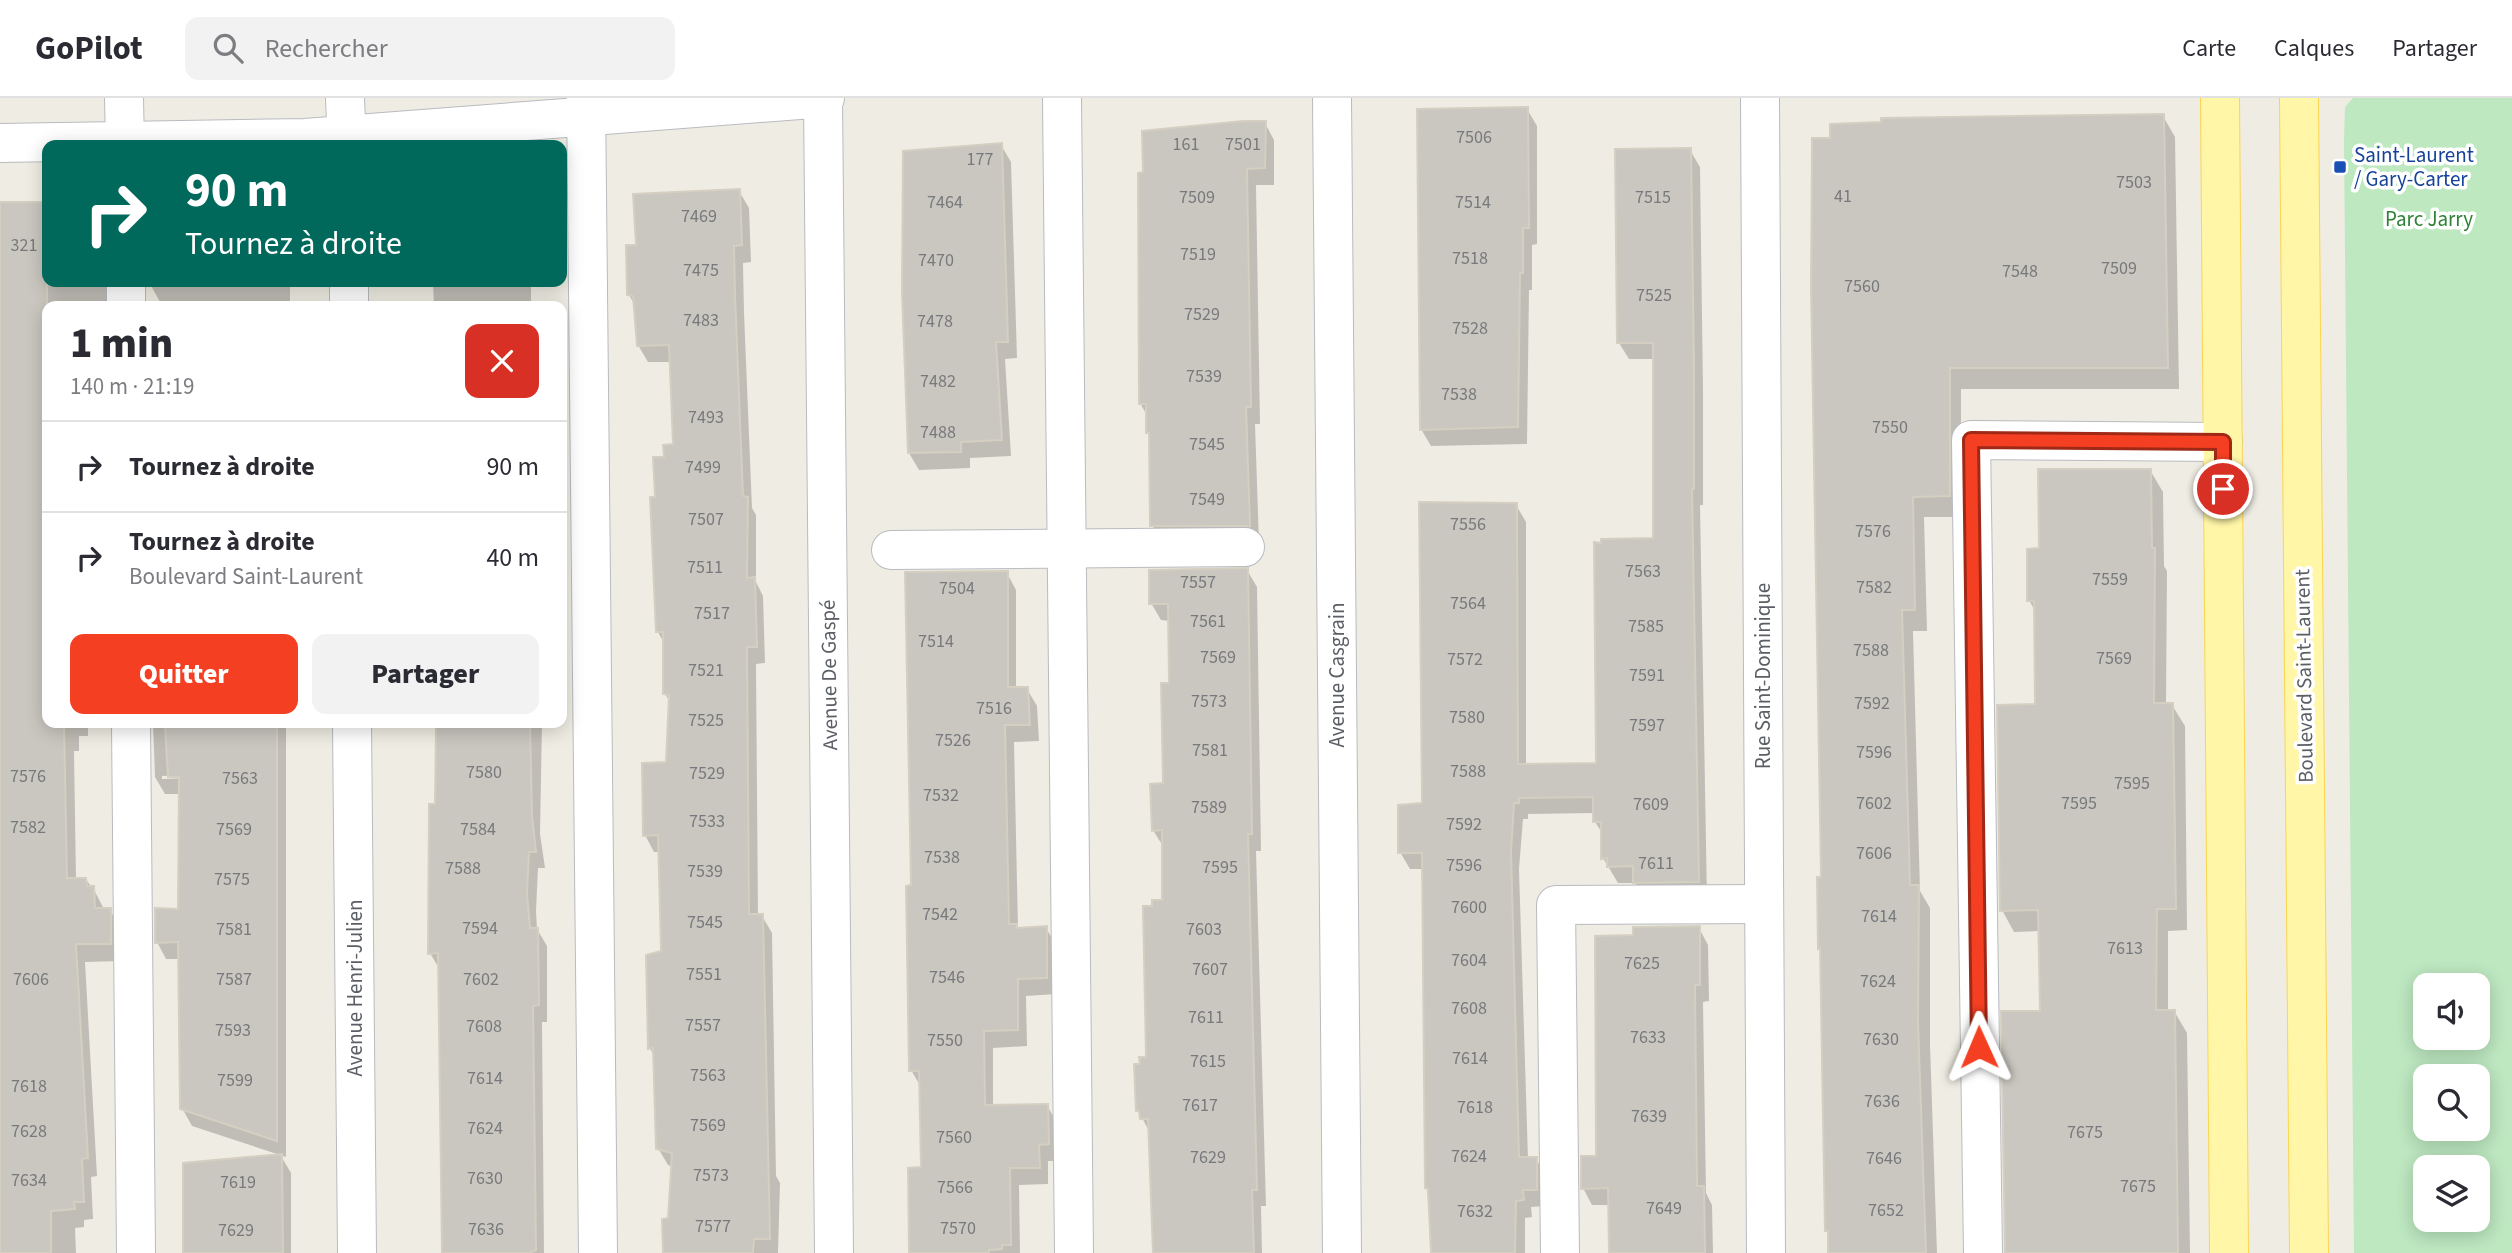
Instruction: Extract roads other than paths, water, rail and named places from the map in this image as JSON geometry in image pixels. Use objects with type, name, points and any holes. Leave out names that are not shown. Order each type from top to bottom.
[{"type":"main road","points":[[2220,98],[2229,1253]]},
{"type":"main road","name":"Boulevard Saint-Laurent","points":[[2299,98],[2309,1253]]},
{"type":"street","points":[[124,98],[125,140]]},
{"type":"street","points":[[345,98],[347,140]]},
{"type":"street","points":[[354,140],[587,108],[824,98]]},
{"type":"street","name":"Avenue De Gaspé","points":[[824,98],[834,1253]]},
{"type":"street","points":[[1062,98],[1069,548],[1074,1253]]},
{"type":"street","name":"Avenue Casgrain","points":[[1332,98],[1342,1253]]},
{"type":"street","name":"Rue Saint-Dominique","points":[[1760,98],[1766,1253]]},
{"type":"street","points":[[587,108],[598,1253]]},
{"type":"street","points":[[0,143],[42,143]]},
{"type":"street","points":[[1983,1253],[1971,440],[2223,442]]},
{"type":"street","points":[[891,550],[1245,547]]},
{"type":"street","points":[[131,728],[136,1253]]},
{"type":"street","name":"Avenue Henri-Julien","points":[[352,728],[357,1253]]},
{"type":"street","points":[[1560,1253],[1556,905],[1764,904]]},
{"type":"place","name":"Saint-Laurent / Gary-Carter","points":[[2340,167]]},
{"type":"park label","name":"Parc Jarry","points":[[2429,219]]}]
